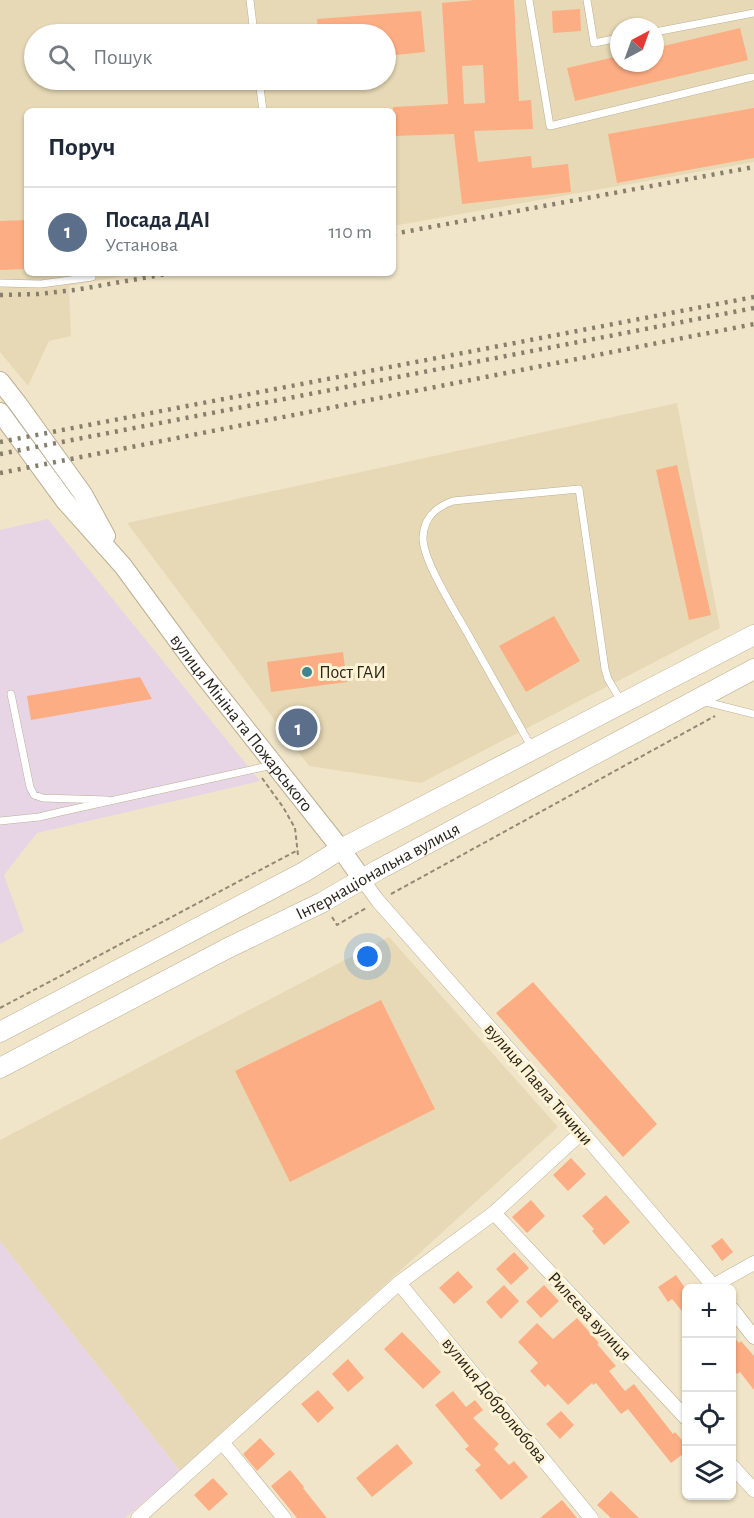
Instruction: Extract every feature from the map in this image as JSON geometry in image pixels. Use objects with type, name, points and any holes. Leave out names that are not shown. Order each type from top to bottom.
[{"type":"main road","name":"Інтернаціональна вулиця","points":[[0,1032],[304,872],[341,849],[754,635]]},
{"type":"main road","name":"Інтернаціональна вулиця","points":[[0,1068],[226,949],[323,902],[754,669]]},
{"type":"street","name":"вулиця Мініна та Пожарського","points":[[0,381],[83,494],[123,566]]},
{"type":"street","name":"вулиця Мініна та Пожарського","points":[[0,412],[65,501],[123,566],[197,667],[341,849],[362,879]]},
{"type":"street","name":"вулиця Павла Тичини","points":[[362,879],[378,901],[582,1132],[711,1284]]},
{"type":"street","points":[[138,1518],[399,1283],[494,1214],[582,1132]]},
{"type":"street","name":"Рилєєва вулиця","points":[[494,1214],[682,1413]]},
{"type":"street","points":[[719,1284],[754,1263]]},
{"type":"street","name":"вулиця Добролюбова","points":[[399,1283],[591,1518]]},
{"type":"street","points":[[736,1314],[754,1337]]},
{"type":"street","points":[[222,1442],[284,1518]]},
{"type":"street","points":[[736,1470],[754,1490]]},
{"type":"lane","points":[[250,0],[253,24]]},
{"type":"lane","points":[[529,0],[550,126],[753,77]]},
{"type":"lane","points":[[587,0],[594,43],[610,40]]},
{"type":"lane","points":[[664,30],[754,13]]},
{"type":"lane","points":[[260,90],[263,108]]},
{"type":"lane","points":[[0,283],[41,284],[92,277]]},
{"type":"lane","points":[[38,294],[41,284]]},
{"type":"lane","points":[[533,750],[437,579],[424,549],[423,536],[428,519],[434,510],[453,501],[579,489],[605,669],[622,704]]},
{"type":"lane","points":[[11,694],[30,787],[34,795],[43,798],[120,800]]},
{"type":"lane","points":[[697,700],[754,714]]},
{"type":"lane","points":[[0,821],[39,817],[273,765]]},
{"type":"path","points":[[323,902],[338,925],[730,708]]},
{"type":"path","points":[[255,769],[283,807],[295,828],[296,851],[304,872]]},
{"type":"path","points":[[0,1008],[296,851]]},
{"type":"shaded area","points":[[0,0],[754,0],[754,162],[396,225],[396,108],[24,108],[24,276],[122,276],[69,286],[71,336],[49,341],[28,386],[0,352]]},
{"type":"shaded area","points":[[677,403],[720,628],[421,783],[309,766],[127,523]]},
{"type":"shaded area","points":[[48,519],[260,781],[37,833],[4,875],[24,931],[0,944],[0,530]]},
{"type":"shaded area","points":[[389,937],[558,1127],[180,1471],[0,1241],[0,1140]]},
{"type":"shaded area","points":[[0,1241],[180,1471],[125,1518],[0,1518]]},
{"type":"building","points":[[514,0],[519,101],[531,100],[533,129],[474,131],[478,162],[531,156],[532,168],[568,164],[571,192],[462,204],[454,134],[396,136],[396,108],[393,107],[448,104],[442,3]],"holes":[[[483,65],[485,103],[464,104],[462,66]]]},
{"type":"building","points":[[580,9],[581,31],[553,33],[552,11]]},
{"type":"building","points":[[421,11],[425,52],[396,55],[396,24],[317,24],[317,19]]},
{"type":"building","points":[[740,28],[748,60],[575,101],[567,68],[610,58],[610,72],[664,72],[664,46]]},
{"type":"building","points":[[754,108],[754,158],[617,183],[608,134]]},
{"type":"building","points":[[24,220],[24,269],[0,270],[0,221]]},
{"type":"building","points":[[677,465],[711,615],[689,620],[656,470]]},
{"type":"building","points":[[554,616],[580,661],[526,692],[499,646]]},
{"type":"building","name":"Пост ГАИ","points":[[343,652],[347,682],[271,692],[267,662]]},
{"type":"building","points":[[140,677],[152,699],[31,720],[27,696]]},
{"type":"building","points":[[533,982],[657,1124],[623,1157],[496,1013]]},
{"type":"building","points":[[381,1000],[435,1109],[290,1182],[235,1071]]},
{"type":"building","points":[[571,1158],[586,1174],[568,1191],[553,1175]]},
{"type":"building","points":[[606,1195],[630,1222],[604,1245],[582,1216]]},
{"type":"building","points":[[531,1200],[545,1216],[527,1233],[512,1217]]},
{"type":"building","points":[[722,1238],[733,1252],[722,1261],[711,1246]]},
{"type":"building","points":[[514,1252],[529,1268],[511,1285],[496,1269]]},
{"type":"building","points":[[458,1271],[473,1287],[454,1304],[439,1288]]},
{"type":"building","points":[[676,1275],[682,1284],[682,1311],[672,1299],[668,1302],[658,1287]]},
{"type":"building","points":[[504,1285],[519,1301],[501,1319],[486,1302]]},
{"type":"building","points":[[544,1285],[559,1301],[541,1318],[526,1302]]},
{"type":"building","points":[[577,1318],[616,1366],[609,1371],[625,1391],[634,1384],[673,1434],[675,1432],[682,1440],[682,1455],[671,1463],[628,1409],[621,1414],[596,1383],[593,1385],[592,1383],[568,1405],[548,1384],[545,1387],[530,1371],[538,1363],[518,1342],[537,1323],[553,1339]]},
{"type":"building","points":[[402,1332],[441,1372],[423,1389],[384,1349]]},
{"type":"building","points":[[736,1340],[739,1343],[741,1341],[754,1356],[754,1390],[740,1372],[737,1374]]},
{"type":"building","points":[[348,1359],[364,1378],[348,1392],[332,1374]]},
{"type":"building","points":[[318,1390],[334,1408],[318,1423],[301,1404]]},
{"type":"building","points":[[453,1391],[466,1407],[475,1400],[483,1410],[473,1418],[499,1444],[494,1449],[509,1465],[514,1461],[528,1477],[501,1500],[475,1470],[481,1465],[465,1449],[469,1446],[435,1405]]},
{"type":"building","points":[[561,1411],[574,1425],[560,1439],[546,1424]]},
{"type":"building","points":[[260,1438],[275,1454],[257,1471],[243,1454]]},
{"type":"building","points":[[397,1444],[413,1463],[372,1497],[356,1478]]},
{"type":"building","points":[[290,1470],[327,1518],[297,1518],[271,1486]]},
{"type":"building","points":[[213,1478],[228,1494],[209,1511],[194,1495]]},
{"type":"building","points":[[611,1491],[639,1518],[611,1518],[597,1505]]},
{"type":"building","points":[[562,1500],[577,1518],[540,1518]]},
{"type":"railway","points":[[396,233],[754,167]]},
{"type":"railway","points":[[0,295],[75,290],[155,276]]},
{"type":"railway","points":[[0,442],[754,297]]},
{"type":"railway","points":[[0,454],[754,308]]},
{"type":"railway","points":[[0,473],[754,324]]},
{"type":"place","name":"Пост ГАИ","points":[[307,672]]},
{"type":"place","name":"Посада ДАІ","points":[[298,728]]}]
